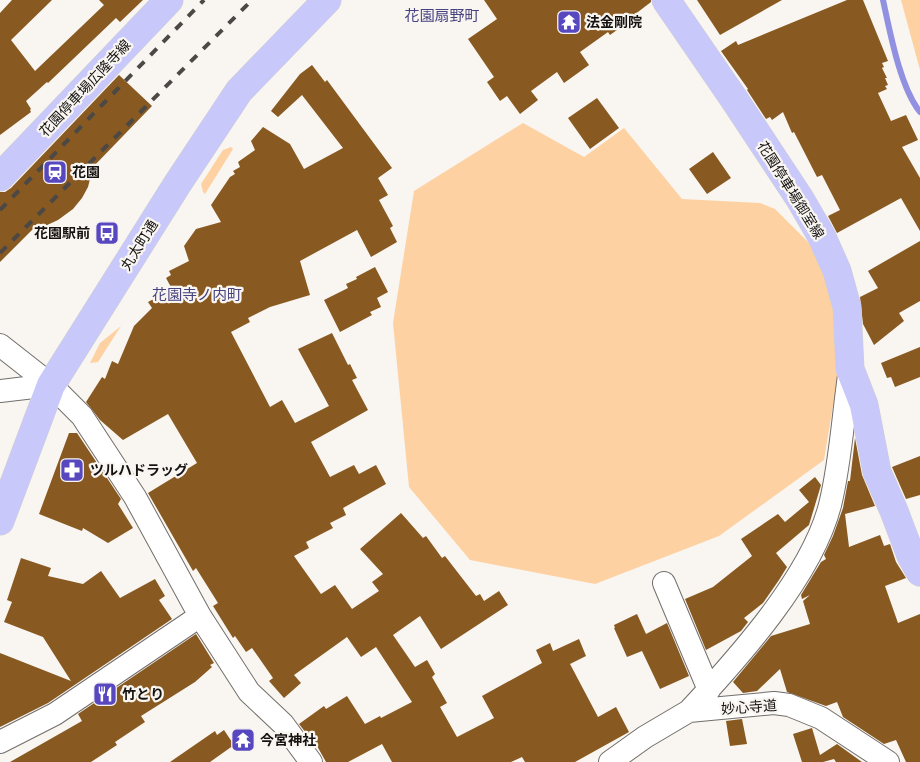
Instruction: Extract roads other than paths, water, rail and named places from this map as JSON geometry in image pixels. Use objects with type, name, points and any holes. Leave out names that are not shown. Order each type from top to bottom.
[{"type":"main road","name":"花園停車場広隆寺線","points":[[0,177],[169,0]]},
{"type":"main road","name":"丸太町通","points":[[0,521],[51,385],[182,176],[239,91],[327,0]]},
{"type":"main road","name":"花園停車場御室線","points":[[666,0],[800,199],[822,237],[837,271],[847,307],[850,370],[864,405],[877,472],[911,556],[920,572]]},
{"type":"street","points":[[0,345],[9,354],[51,385],[82,416],[135,497],[200,616],[250,692],[283,724],[311,762]]},
{"type":"street","points":[[689,711],[742,652],[774,611],[810,554],[830,506],[838,464],[850,370]]},
{"type":"street","points":[[0,391],[51,385]]},
{"type":"street","points":[[664,583],[709,690]]},
{"type":"street","points":[[0,742],[55,714],[200,616]]},
{"type":"street","name":"妙心寺道","points":[[610,762],[645,737],[689,711],[774,704],[788,705],[821,718],[888,762]]},
{"type":"waterway","points":[[883,0],[901,74],[920,112]]},
{"type":"railway","points":[[0,210],[204,0]]},
{"type":"railway","points":[[0,253],[252,0]]},
{"type":"place","name":"法金剛院","points":[[569,22]]},
{"type":"place","name":"花園","points":[[55,172]]},
{"type":"place","name":"花園駅前","points":[[107,233]]},
{"type":"place","name":"ツルハドラッグ","points":[[72,470]]},
{"type":"place","name":"竹とり","points":[[105,694]]},
{"type":"place","name":"今宮神社","points":[[243,740]]},
{"type":"district","name":"花園扇野町","points":[[442,16]]},
{"type":"district","name":"花園寺ノ内町","points":[[197,295]]}]
